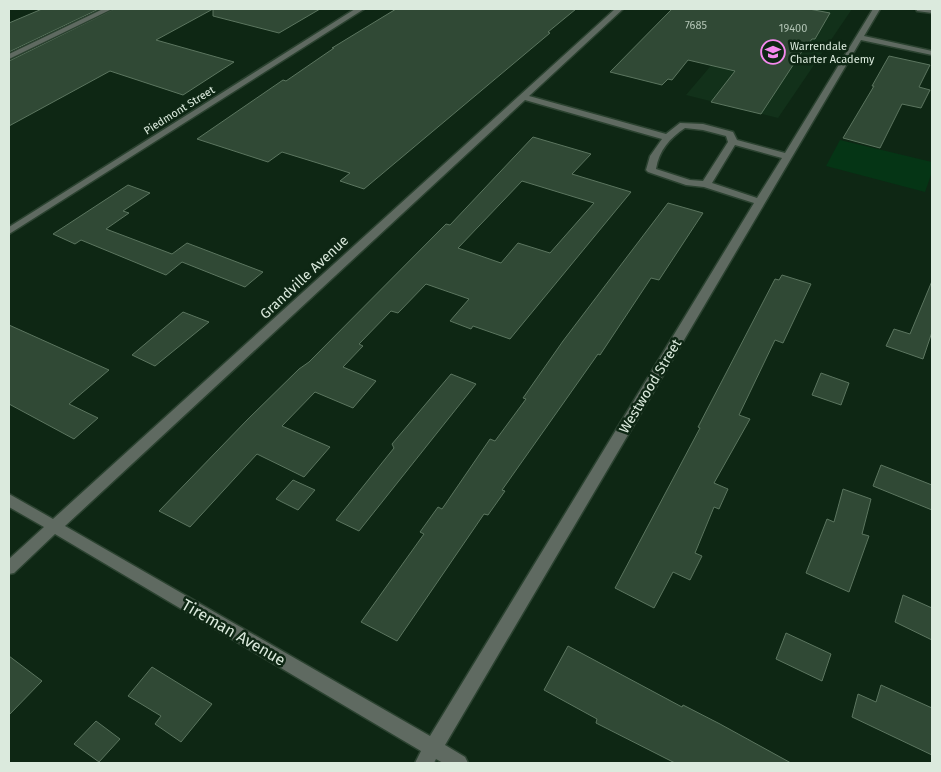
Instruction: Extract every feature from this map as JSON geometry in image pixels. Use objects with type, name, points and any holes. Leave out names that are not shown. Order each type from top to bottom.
[{"type":"street","points":[[9,57],[108,9]]},
{"type":"street","name":"Piedmont Street","points":[[9,231],[360,9]]},
{"type":"street","name":"Grandville Avenue","points":[[9,568],[619,9]]},
{"type":"street","name":"Westwood Street","points":[[429,756],[876,9]]},
{"type":"street","points":[[920,9],[932,11]]},
{"type":"street","points":[[859,37],[932,53]]},
{"type":"street","points":[[523,97],[666,137]]},
{"type":"street","points":[[733,142],[730,134],[703,127],[683,125],[666,137],[652,160],[651,170],[689,183],[706,184],[728,193],[760,202]]},
{"type":"street","points":[[733,142],[787,157]]},
{"type":"street","points":[[706,184],[733,142]]},
{"type":"street","name":"Tireman Avenue","points":[[9,500],[429,756],[459,763]]},
{"type":"shaded area","name":"Warrendale Charter Academy","points":[[759,9],[852,9],[778,118],[686,95]]},
{"type":"shaded area","points":[[840,140],[932,162],[932,172],[925,192],[826,166]]},
{"type":"building","points":[[42,9],[99,9],[9,52],[9,23]]},
{"type":"building","points":[[114,9],[213,9],[156,40],[234,62],[183,95],[110,71],[9,126],[9,61]]},
{"type":"building","points":[[213,9],[320,9],[279,33],[213,16]]},
{"type":"building","points":[[396,9],[576,9],[364,189],[340,181],[350,173],[282,152],[268,162],[197,139],[283,80],[286,81],[334,48],[332,48]]},
{"type":"building","points":[[672,9],[809,9],[830,13],[815,39],[812,39],[801,53],[761,114],[711,102],[735,71],[688,60],[672,80],[668,79],[662,85],[610,72]]},
{"type":"building","points":[[889,56],[930,65],[919,87],[930,90],[921,108],[902,104],[880,148],[843,138],[874,86],[872,86]]},
{"type":"building","points":[[533,137],[591,154],[572,174],[631,192],[510,339],[473,326],[471,329],[450,321],[469,299],[426,284],[398,313],[391,311],[359,344],[363,346],[343,367],[376,381],[353,408],[315,392],[282,426],[330,447],[304,477],[257,454],[190,527],[159,511],[248,419],[299,369],[309,362],[446,224],[450,225]],"holes":[[[522,181],[594,203],[550,253],[518,243],[501,263],[458,248]]]},
{"type":"building","points":[[128,185],[150,193],[123,211],[129,213],[106,229],[172,254],[187,243],[263,272],[245,287],[182,262],[166,275],[81,240],[75,244],[53,234]]},
{"type":"building","points":[[668,203],[703,213],[659,280],[651,278],[600,355],[598,354],[502,490],[505,491],[488,515],[484,514],[397,641],[361,622],[424,534],[420,532],[438,507],[442,509],[490,439],[495,441],[526,399],[523,398],[563,341]]},
{"type":"building","points":[[782,275],[811,284],[783,343],[775,340],[739,415],[750,419],[714,483],[728,489],[719,509],[714,507],[695,553],[702,556],[690,580],[673,572],[654,608],[615,588],[700,428],[698,427],[775,279],[779,280]]},
{"type":"building","points":[[932,281],[932,332],[923,359],[886,346],[894,329],[910,334]]},
{"type":"building","points":[[183,312],[209,322],[155,366],[132,355]]},
{"type":"building","points":[[9,325],[109,370],[69,404],[98,418],[74,439],[9,404]]},
{"type":"building","points":[[821,373],[849,383],[841,405],[812,395]]},
{"type":"building","points":[[451,374],[476,384],[359,531],[336,520],[394,448],[392,444]]},
{"type":"building","points":[[881,465],[932,485],[932,510],[873,486]]},
{"type":"building","points":[[293,480],[315,490],[298,510],[276,499]]},
{"type":"building","points":[[843,489],[871,499],[862,534],[869,536],[849,592],[806,573],[827,519],[834,522]]},
{"type":"building","points":[[903,595],[932,608],[932,640],[895,622]]},
{"type":"building","points":[[786,633],[831,654],[822,681],[776,659]]},
{"type":"building","points":[[568,646],[682,707],[683,705],[720,724],[791,763],[675,763],[596,723],[597,719],[544,690]]},
{"type":"building","points":[[9,656],[42,681],[9,715]]},
{"type":"building","points":[[152,667],[212,704],[181,742],[155,724],[161,716],[128,696]]},
{"type":"building","points":[[881,685],[932,708],[932,755],[852,717],[858,694],[876,702]]},
{"type":"building","points":[[96,721],[120,739],[99,762],[74,744]]},
{"type":"place","name":"Warrendale Charter Academy","points":[[773,52]]}]
